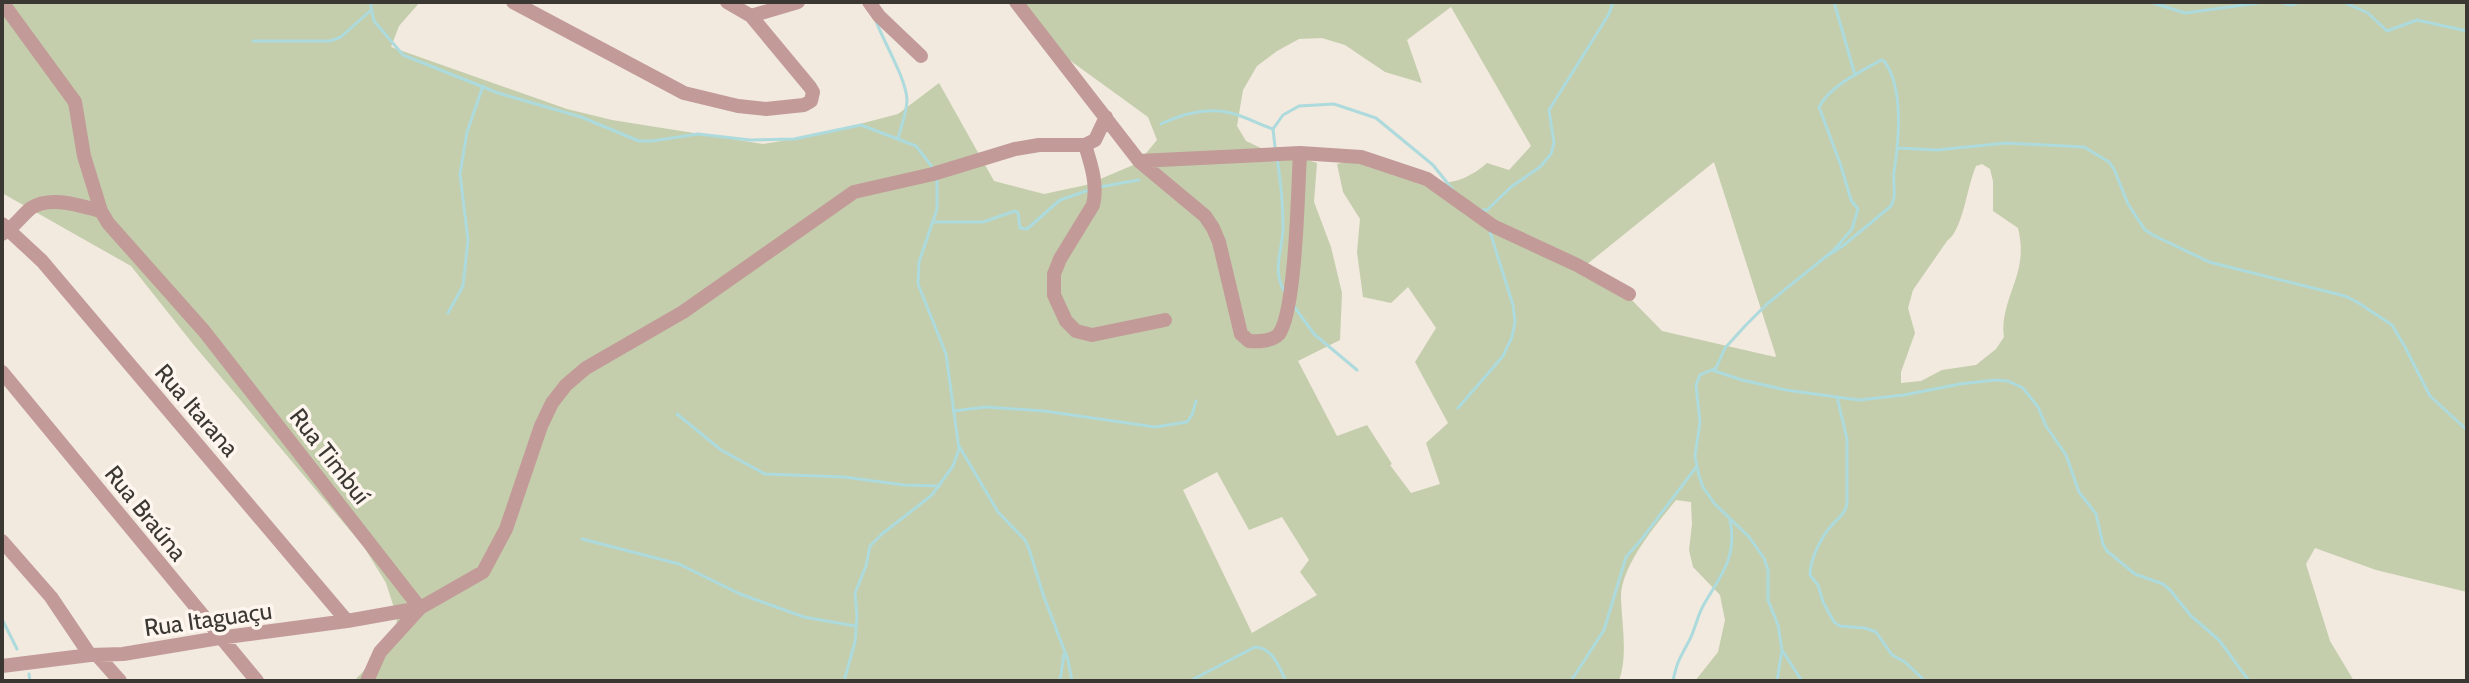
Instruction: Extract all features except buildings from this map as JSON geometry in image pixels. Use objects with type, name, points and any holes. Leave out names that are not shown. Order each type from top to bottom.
[{"type":"street","points":[[2,2],[75,102],[84,156],[101,211],[53,202],[35,205],[5,229]]},
{"type":"street","points":[[513,2],[684,93],[738,106],[766,109],[804,105],[811,101],[813,92],[810,87],[751,16],[727,2]]},
{"type":"street","points":[[751,16],[798,2]]},
{"type":"street","points":[[869,2],[879,16],[921,56]]},
{"type":"street","points":[[1016,2],[1139,161],[1205,216],[1219,242],[1241,334],[1249,341],[1277,336],[1288,307],[1300,153]]},
{"type":"street","points":[[367,681],[380,652],[420,608],[483,572],[506,529],[541,426],[552,403],[566,385],[586,368],[683,312],[847,195],[933,174],[1015,149],[1039,145],[1085,145],[1098,136],[1106,117]]},
{"type":"street","points":[[1085,145],[1094,177],[1095,196],[1093,205],[1060,259],[1054,274],[1054,295],[1066,321],[1076,331],[1092,335],[1165,320]]},
{"type":"street","points":[[1139,161],[1300,153],[1361,157],[1417,175],[1493,226],[1577,265],[1629,294]]},
{"type":"street","name":"Rua Timbuí","points":[[101,211],[108,223],[204,331],[420,608]]},
{"type":"street","name":"Rua Itarana","points":[[5,229],[42,261],[347,621]]},
{"type":"street","name":"Rua Braúna","points":[[2,372],[257,681]]},
{"type":"street","points":[[2,541],[51,597],[94,655],[120,681]]},
{"type":"street","name":"Rua Itaguaçu","points":[[2,666],[123,654],[420,608]]},
{"type":"green space","points":[[2,2],[420,2],[399,26],[391,47],[567,109],[612,120],[763,144],[818,135],[898,114],[939,83],[994,181],[1044,194],[1086,185],[1138,163],[1157,140],[1148,117],[1068,59],[1011,2],[2467,2],[2467,592],[2376,570],[2315,548],[2306,564],[2330,641],[2354,681],[1695,681],[1718,652],[1725,620],[1720,595],[1693,567],[1689,550],[1691,502],[1676,500],[1641,546],[1626,573],[1621,599],[1624,651],[1619,681],[354,681],[396,633],[397,617],[386,583],[364,547],[131,266],[2,193]],"holes":[[[1451,7],[1531,146],[1509,170],[1487,163],[1462,179],[1442,183],[1372,165],[1337,164],[1343,192],[1360,219],[1357,252],[1363,297],[1391,303],[1408,287],[1436,328],[1415,362],[1448,423],[1426,443],[1440,484],[1411,493],[1390,465],[1367,425],[1337,436],[1298,361],[1340,340],[1342,293],[1331,247],[1314,202],[1317,163],[1263,149],[1246,141],[1237,126],[1243,90],[1257,66],[1299,39],[1322,38],[1345,45],[1385,72],[1422,83],[1407,40]],[[1714,162],[1776,356],[1662,331],[1623,291],[1581,269]],[[1982,164],[1990,169],[1993,211],[2018,228],[2020,238],[2020,262],[2006,310],[2004,337],[1996,349],[1976,365],[1942,370],[1921,381],[1901,383],[1901,372],[1915,333],[1908,308],[1913,290],[1957,227],[1976,166]],[[1217,472],[1249,530],[1282,517],[1309,560],[1300,572],[1317,595],[1252,633],[1183,490]]]},
{"type":"waterway","points":[[370,2],[374,21],[403,55],[498,93],[581,117],[639,141],[698,134],[750,140],[794,139],[861,125],[916,146],[933,168]]},
{"type":"waterway","points":[[1481,210],[1487,210],[1511,187],[1540,167],[1551,154],[1554,143],[1549,110],[1609,14],[1613,2]]},
{"type":"waterway","points":[[1834,2],[1855,75]]},
{"type":"waterway","points":[[2150,2],[2185,13],[2266,2]]},
{"type":"waterway","points":[[2278,2],[2291,5],[2300,2]]},
{"type":"waterway","points":[[2343,2],[2368,13],[2387,31],[2417,20],[2467,31]]},
{"type":"waterway","points":[[253,41],[330,41],[341,37],[370,11]]},
{"type":"waterway","points":[[876,21],[906,91],[906,109],[898,138]]},
{"type":"waterway","points":[[1802,681],[1782,650],[1778,625],[1768,600],[1768,570],[1764,558],[1749,537],[1714,503],[1699,476],[1695,456],[1700,422],[1696,385],[1700,375],[1716,368],[1725,348],[1745,326],[1767,304],[1834,250],[1852,229],[1858,209],[1851,200],[1819,107],[1838,86],[1881,60],[1890,72],[1897,99],[1894,198],[1891,206],[1844,245],[1821,260]]},
{"type":"waterway","points":[[448,313],[463,286],[468,240],[460,174],[467,132],[483,86]]},
{"type":"waterway","points":[[1275,147],[1273,129],[1283,115],[1299,106],[1334,104],[1376,118],[1433,165],[1453,190]]},
{"type":"waterway","points":[[1161,124],[1204,111],[1222,111],[1273,129]]},
{"type":"waterway","points":[[1898,148],[1937,150],[2006,143],[2084,147],[2109,162],[2128,204],[2145,230],[2153,235],[2209,262],[2345,296],[2392,325],[2430,396],[2467,430]]},
{"type":"waterway","points":[[1277,158],[1283,220],[1278,268],[1284,291]]},
{"type":"waterway","points":[[844,681],[855,642],[855,593],[870,546],[932,495],[953,466],[959,449],[946,354],[918,284],[919,262],[937,209],[937,179]]},
{"type":"waterway","points":[[1099,187],[1139,180]]},
{"type":"waterway","points":[[932,222],[983,222],[1015,211],[1020,228],[1027,229],[1060,200],[1092,189]]},
{"type":"waterway","points":[[1458,408],[1503,356],[1515,322],[1513,305],[1490,232]]},
{"type":"waterway","points":[[1293,305],[1314,334],[1357,370]]},
{"type":"waterway","points":[[1712,370],[1786,390],[1859,400],[1995,380],[2008,381],[2023,388],[2066,455],[2079,492],[2096,514],[2107,551],[2135,574],[2163,584],[2170,590],[2191,616],[2219,640],[2249,681]]},
{"type":"waterway","points":[[1837,397],[1847,439],[1847,504],[1820,542],[1810,575],[1818,585],[1834,622],[1840,626],[1876,632],[1892,655],[1905,662],[1925,681]]},
{"type":"waterway","points":[[953,411],[986,407],[1044,411],[1155,427],[1187,422],[1196,401]]},
{"type":"waterway","points":[[677,414],[721,450],[765,474],[844,477],[940,486]]},
{"type":"waterway","points":[[959,446],[998,512],[1025,540],[1068,660],[1072,681]]},
{"type":"waterway","points":[[1571,681],[1604,630],[1626,557],[1697,466]]},
{"type":"waterway","points":[[1673,681],[1677,664],[1701,610],[1726,566],[1732,545],[1730,520]]},
{"type":"waterway","points":[[582,539],[679,564],[740,594],[804,617],[855,626]]},
{"type":"waterway","points":[[2,619],[17,649]]},
{"type":"waterway","points":[[1190,681],[1255,647],[1271,655],[1286,681]]},
{"type":"waterway","points":[[1777,681],[1782,650]]},
{"type":"waterway","points":[[1060,681],[1064,654]]},
{"type":"waterway","points":[[29,674],[30,681]]}]
